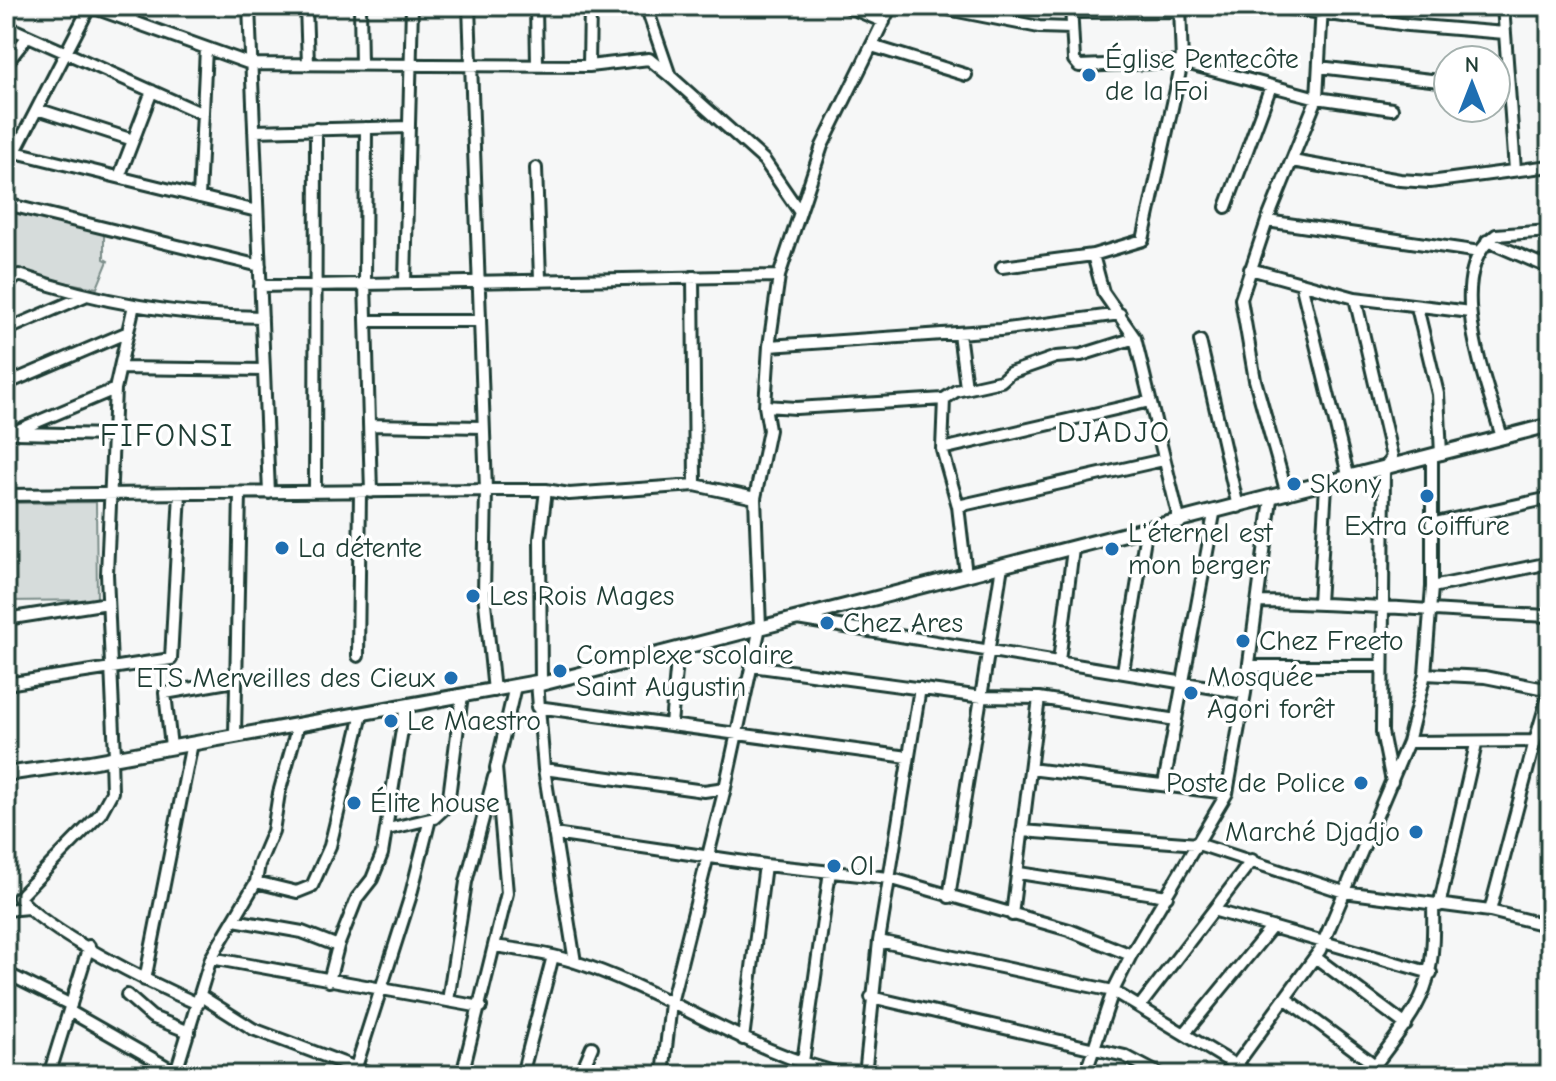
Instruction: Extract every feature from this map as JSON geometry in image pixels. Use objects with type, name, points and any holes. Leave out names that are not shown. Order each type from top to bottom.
[{"type":"main road","points":[[6,774],[539,683],[1146,532],[1550,425]]},
{"type":"street","points":[[6,169],[89,6],[188,41],[206,53],[251,64],[589,66],[649,59],[657,53],[657,33],[648,8]]},
{"type":"street","points":[[131,21],[136,6]]},
{"type":"street","points":[[249,6],[269,493]]},
{"type":"street","points":[[306,6],[308,64]]},
{"type":"street","points":[[360,6],[361,64]]},
{"type":"street","points":[[405,282],[412,6]]},
{"type":"street","points":[[469,6],[486,490],[484,593],[494,691]]},
{"type":"street","points":[[536,6],[537,64]]},
{"type":"street","points":[[589,66],[590,6]]},
{"type":"street","points":[[846,6],[884,22]]},
{"type":"street","points":[[663,1075],[671,1003],[725,788],[760,627],[755,498],[769,430],[765,406],[769,346],[779,276],[822,146],[891,6]]},
{"type":"street","points":[[932,6],[1039,27],[1072,28]]},
{"type":"street","points":[[1072,6],[1074,60],[1079,66],[1182,62],[1317,98],[1392,109]]},
{"type":"street","points":[[1002,267],[1093,255],[1131,246],[1145,235],[1182,62],[1179,8],[1078,12],[1072,6]]},
{"type":"street","points":[[1272,6],[1505,33]]},
{"type":"street","points":[[1503,6],[1506,44]]},
{"type":"street","points":[[1287,494],[1255,380],[1242,306],[1250,269],[1267,221],[1317,98],[1322,10]]},
{"type":"street","points":[[6,26],[203,114]]},
{"type":"street","points":[[6,64],[28,36]]},
{"type":"street","points":[[657,41],[670,76]]},
{"type":"street","points":[[872,46],[966,75]]},
{"type":"street","points":[[199,197],[206,53]]},
{"type":"street","points":[[649,59],[764,160],[799,211]]},
{"type":"street","points":[[1319,67],[1432,80]]},
{"type":"street","points":[[1226,207],[1271,86]]},
{"type":"street","points":[[119,177],[152,91]]},
{"type":"street","points":[[37,109],[133,140]]},
{"type":"street","points":[[1511,124],[1515,170]]},
{"type":"street","points":[[254,131],[409,127]]},
{"type":"street","points":[[358,656],[369,425],[365,283],[366,128]]},
{"type":"street","points":[[315,492],[316,129]]},
{"type":"street","points":[[15,152],[257,211]]},
{"type":"street","points":[[1292,161],[1400,180],[1430,182],[1550,166]]},
{"type":"street","points":[[536,168],[540,278]]},
{"type":"street","points":[[6,204],[260,266]]},
{"type":"street","points":[[1267,221],[1480,252]]},
{"type":"street","points":[[1502,438],[1470,312],[1468,287],[1487,241],[1505,233],[1550,231]]},
{"type":"street","points":[[1487,241],[1550,268]]},
{"type":"street","points":[[1093,255],[1103,292],[1135,338],[1180,523]]},
{"type":"street","points":[[1250,269],[1355,298],[1470,312]]},
{"type":"street","points":[[6,285],[19,275],[85,296],[134,305],[262,317]]},
{"type":"street","points":[[260,286],[540,278],[779,276]]},
{"type":"street","points":[[693,277],[695,485]]},
{"type":"street","points":[[1301,283],[1349,479]]},
{"type":"street","points":[[6,330],[85,296]]},
{"type":"street","points":[[1355,298],[1392,457],[1384,469],[1381,666],[1382,732],[1392,782]]},
{"type":"street","points":[[134,305],[115,389],[108,603],[113,785],[108,801],[78,838],[21,891],[19,897],[28,908],[145,980],[199,1000],[253,1029],[375,1075]]},
{"type":"street","points":[[1233,1070],[1324,942],[1408,742],[1425,674],[1432,587],[1431,524],[1438,394],[1417,307]]},
{"type":"street","points":[[769,346],[959,333],[1120,314]]},
{"type":"street","points":[[366,321],[478,321]]},
{"type":"street","points":[[6,384],[128,332]]},
{"type":"street","points":[[959,333],[966,387]]},
{"type":"street","points":[[765,406],[796,408],[944,399],[966,387],[1001,381],[1010,373],[1034,368],[1056,357],[1081,355],[1135,338]]},
{"type":"street","points":[[1200,341],[1238,507]]},
{"type":"street","points":[[120,368],[264,370]]},
{"type":"street","points":[[8,433],[115,389]]},
{"type":"street","points":[[944,399],[942,449],[958,506],[966,575]]},
{"type":"street","points":[[942,449],[1150,401]]},
{"type":"street","points":[[369,425],[483,427]]},
{"type":"street","points":[[8,433],[114,435]]},
{"type":"street","points":[[958,506],[1163,460]]},
{"type":"street","points":[[6,495],[486,490],[546,490],[569,494],[695,485],[755,498]]},
{"type":"street","points":[[1319,603],[1326,485]]},
{"type":"street","points":[[546,490],[540,539],[537,707],[575,962]]},
{"type":"street","points":[[6,684],[171,659],[180,493]]},
{"type":"street","points":[[235,735],[240,493]]},
{"type":"street","points":[[1431,524],[1550,498]]},
{"type":"street","points":[[1085,1075],[1113,991],[1131,955],[1227,793],[1245,693],[1271,499]]},
{"type":"street","points":[[1164,784],[1214,514]]},
{"type":"street","points":[[1123,671],[1146,532]]},
{"type":"street","points":[[1059,661],[1073,549]]},
{"type":"street","points":[[1432,587],[1550,563]]},
{"type":"street","points":[[949,897],[1002,566]]},
{"type":"street","points":[[1257,602],[1383,605],[1429,611],[1550,616]]},
{"type":"street","points":[[6,619],[108,603]]},
{"type":"street","points":[[791,618],[1245,693]]},
{"type":"street","points":[[671,724],[678,650]]},
{"type":"street","points":[[752,666],[982,697],[1039,698],[1176,720]]},
{"type":"street","points":[[1249,666],[1381,666]]},
{"type":"street","points":[[1425,674],[1485,677],[1550,690],[1490,911]]},
{"type":"street","points":[[171,747],[165,693],[234,681]]},
{"type":"street","points":[[448,1001],[466,882],[515,686]]},
{"type":"street","points":[[865,1075],[871,997],[889,878],[903,811],[908,757],[920,688]]},
{"type":"street","points":[[388,829],[430,819],[448,805],[462,695]]},
{"type":"street","points":[[1012,915],[1039,698]]},
{"type":"street","points":[[329,981],[338,946],[357,898],[372,879],[388,829],[406,705]]},
{"type":"street","points":[[537,707],[908,757]]},
{"type":"street","points":[[256,882],[297,892],[312,886],[330,846],[362,714]]},
{"type":"street","points":[[175,1073],[211,958],[256,882],[259,864],[273,831],[279,793],[298,725]]},
{"type":"street","points":[[1408,742],[1476,744],[1535,741]]},
{"type":"street","points":[[145,980],[192,743]]},
{"type":"street","points":[[1366,1075],[1406,1025],[1431,973],[1436,906],[1476,744]]},
{"type":"street","points":[[462,1075],[495,946],[507,877],[496,768]]},
{"type":"street","points":[[544,769],[704,791],[725,788]]},
{"type":"street","points":[[1030,769],[1227,793]]},
{"type":"street","points":[[356,1067],[382,990],[430,819]]},
{"type":"street","points":[[1022,831],[1198,844],[1344,892],[1490,911],[1550,926]]},
{"type":"street","points":[[554,834],[765,865],[889,878],[1069,930],[1131,955]]},
{"type":"street","points":[[1140,1006],[1216,911],[1252,860]]},
{"type":"street","points":[[743,1039],[765,865]]},
{"type":"street","points":[[809,1068],[830,871]]},
{"type":"street","points":[[1019,873],[1167,896]]},
{"type":"street","points":[[6,910],[28,908]]},
{"type":"street","points":[[1216,911],[1431,973]]},
{"type":"street","points":[[234,920],[302,932],[338,946]]},
{"type":"street","points":[[1185,1033],[1272,927]]},
{"type":"street","points":[[879,941],[1113,991],[1185,1033],[1233,1070],[1252,1075]]},
{"type":"street","points":[[49,1075],[89,946]]},
{"type":"street","points":[[495,946],[575,962],[809,1068],[848,1075]]},
{"type":"street","points":[[522,1075],[553,956]]},
{"type":"street","points":[[1315,957],[1406,1025]]},
{"type":"street","points":[[211,958],[481,1007]]},
{"type":"street","points":[[6,973],[70,1008],[175,1073],[201,1075]]},
{"type":"street","points":[[127,995],[152,1017],[189,1032]]},
{"type":"street","points":[[871,997],[1125,1056],[1157,1074]]},
{"type":"street","points":[[1285,998],[1375,1065]]},
{"type":"street","points":[[580,1075],[592,1047]]},
{"type":"shaded area","points":[[6,207],[23,214],[104,229],[104,259],[108,261],[97,288],[22,275],[6,290]]},
{"type":"shaded area","points":[[96,502],[97,600],[6,601],[6,503]]},
{"type":"place","name":"Église Pentecôte de la Foi","points":[[1089,75]]},
{"type":"place","name":"Skony","points":[[1294,484]]},
{"type":"place","name":"Extra Coiffure","points":[[1427,496]]},
{"type":"place","name":"La détente","points":[[282,548]]},
{"type":"place","name":"L'éternel est mon berger","points":[[1112,549]]},
{"type":"place","name":"Les Rois Mages","points":[[473,596]]},
{"type":"place","name":"Chez Ares","points":[[827,623]]},
{"type":"place","name":"Chez Freeto","points":[[1243,641]]},
{"type":"place","name":"Complexe scolaire Saint Augustin","points":[[560,671]]},
{"type":"place","name":"ETS Merveilles des Cieux","points":[[451,678]]},
{"type":"place","name":"Mosquée Agori forêt","points":[[1191,693]]},
{"type":"place","name":"Le Maestro","points":[[391,721]]},
{"type":"place","name":"Poste de Police","points":[[1361,783]]},
{"type":"place","name":"Élite house","points":[[354,803]]},
{"type":"place","name":"Marché Djadjo","points":[[1416,832]]},
{"type":"place","name":"Ol","points":[[834,866]]},
{"type":"district","name":"DJADJO","points":[[1114,432]]},
{"type":"district","name":"FIFONSI","points":[[167,435]]}]
